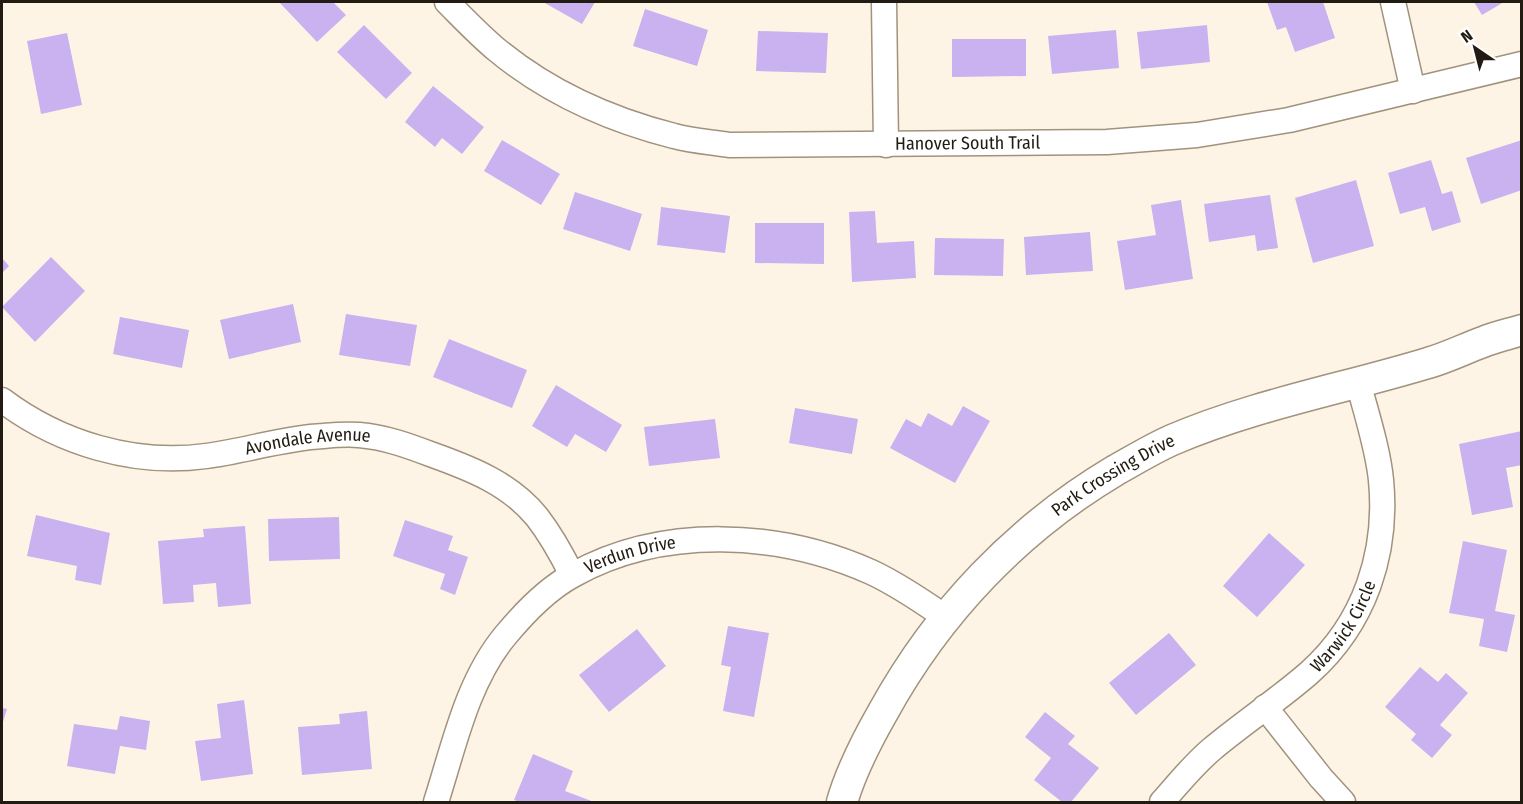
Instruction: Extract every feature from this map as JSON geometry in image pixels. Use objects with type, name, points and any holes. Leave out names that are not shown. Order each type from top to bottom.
[{"type":"street","name":"Hanover South Trail","points":[[447,2],[499,51],[543,82],[590,107],[626,122],[677,137],[729,145],[1107,142],[1197,135],[1289,120],[1521,63]]},
{"type":"street","points":[[885,2],[886,145]]},
{"type":"street","points":[[1393,2],[1413,91]]},
{"type":"street","name":"Park Crossing Drive","points":[[842,802],[868,739],[898,684],[927,640],[945,617],[1006,552],[1053,512],[1145,453],[1172,440],[1228,419],[1430,363],[1521,330]]},
{"type":"street","name":"Warwick Circle","points":[[1162,802],[1193,766],[1310,672],[1337,644],[1358,611],[1373,575],[1382,536],[1383,517],[1380,477],[1358,382]]},
{"type":"street","name":"Avondale Avenue","points":[[2,400],[21,414],[76,442],[112,452],[158,457],[204,456],[321,436],[359,435],[398,442],[478,471],[510,491],[536,516],[557,545],[572,575]]},
{"type":"street","name":"Verdun Drive","points":[[435,802],[466,708],[484,668],[505,636],[544,595],[572,575],[613,557],[681,541],[742,539],[786,545],[840,560],[872,573],[918,598],[945,617]]},
{"type":"street","points":[[1265,707],[1343,802]]},
{"type":"building","points":[[279,2],[333,2],[346,15],[317,42]]},
{"type":"building","points":[[543,2],[595,2],[582,24]]},
{"type":"building","points":[[1267,2],[1323,2],[1335,38],[1295,52],[1286,27],[1277,30]]},
{"type":"building","points":[[1474,2],[1504,2],[1482,15]]},
{"type":"building","points":[[645,9],[708,30],[697,66],[633,46]]},
{"type":"building","points":[[364,25],[412,73],[386,99],[337,52]]},
{"type":"building","points":[[1207,25],[1210,62],[1141,69],[1137,32]]},
{"type":"building","points":[[1116,30],[1119,68],[1052,74],[1048,36]]},
{"type":"building","points":[[758,31],[828,33],[826,73],[756,71]]},
{"type":"building","points":[[67,33],[82,105],[41,114],[27,41]]},
{"type":"building","points":[[952,39],[1026,39],[1026,76],[952,77]]},
{"type":"building","points":[[433,86],[484,127],[462,154],[442,138],[435,147],[405,122]]},
{"type":"building","points":[[502,140],[560,174],[541,205],[484,171]]},
{"type":"building","points":[[1522,140],[1522,190],[1481,204],[1466,158]]},
{"type":"building","points":[[1431,160],[1442,194],[1452,191],[1461,222],[1432,231],[1425,207],[1400,214],[1388,173]]},
{"type":"building","points":[[1356,180],[1374,246],[1313,263],[1295,198]]},
{"type":"building","points":[[575,192],[642,214],[630,251],[563,229]]},
{"type":"building","points":[[1270,195],[1278,248],[1257,251],[1255,235],[1209,242],[1204,204]]},
{"type":"building","points":[[1181,200],[1193,279],[1125,290],[1117,241],[1156,235],[1151,205]]},
{"type":"building","points":[[661,207],[730,216],[725,253],[657,245]]},
{"type":"building","points":[[875,211],[877,243],[914,241],[916,278],[852,282],[849,212]]},
{"type":"building","points":[[755,223],[824,223],[824,264],[755,263]]},
{"type":"building","points":[[1090,232],[1093,271],[1026,275],[1024,237]]},
{"type":"building","points":[[935,238],[1004,239],[1003,276],[934,275]]},
{"type":"building","points":[[51,257],[85,291],[35,342],[2,307]]},
{"type":"building","points":[[2,258],[9,266],[2,273]]},
{"type":"building","points":[[293,304],[301,342],[229,359],[220,320]]},
{"type":"building","points":[[346,314],[417,325],[410,366],[339,355]]},
{"type":"building","points":[[120,317],[189,330],[182,368],[113,354]]},
{"type":"building","points":[[449,339],[527,370],[512,408],[433,377]]},
{"type":"building","points":[[556,385],[622,425],[606,452],[575,434],[567,447],[532,426]]},
{"type":"building","points":[[963,406],[990,421],[955,483],[890,448],[906,419],[921,427],[928,413],[952,426]]},
{"type":"building","points":[[795,408],[858,419],[852,454],[789,443]]},
{"type":"building","points":[[715,419],[720,458],[649,466],[644,427]]},
{"type":"building","points":[[1522,431],[1522,465],[1506,468],[1513,507],[1472,515],[1459,444]]},
{"type":"building","points":[[36,515],[110,533],[101,585],[75,580],[77,566],[27,556]]},
{"type":"building","points":[[339,517],[340,559],[269,561],[268,519]]},
{"type":"building","points":[[405,520],[453,536],[448,550],[468,557],[455,595],[440,589],[445,574],[393,556]]},
{"type":"building","points":[[245,526],[251,604],[218,607],[216,583],[193,585],[194,602],[163,604],[158,541],[204,537],[203,529]]},
{"type":"building","points":[[1269,533],[1305,565],[1257,617],[1223,586]]},
{"type":"building","points":[[1463,541],[1507,550],[1495,611],[1515,615],[1507,652],[1479,646],[1484,619],[1449,613]]},
{"type":"building","points":[[728,626],[769,633],[754,717],[723,711],[731,667],[721,665]]},
{"type":"building","points":[[637,629],[666,666],[609,712],[579,675]]},
{"type":"building","points":[[1169,633],[1196,665],[1136,715],[1109,683]]},
{"type":"building","points":[[1420,667],[1438,682],[1446,673],[1468,693],[1440,725],[1452,735],[1432,758],[1411,740],[1416,734],[1385,707]]},
{"type":"building","points":[[244,700],[253,774],[201,781],[195,741],[221,738],[217,704]]},
{"type":"building","points":[[2,708],[7,709],[2,725]]},
{"type":"building","points":[[367,711],[372,769],[302,775],[298,727],[340,724],[339,714]]},
{"type":"building","points":[[1045,712],[1075,736],[1068,744],[1099,768],[1071,802],[1062,802],[1034,780],[1051,758],[1025,737]]},
{"type":"building","points":[[120,716],[150,721],[146,750],[120,746],[115,774],[67,766],[74,724],[117,730]]},
{"type":"building","points":[[533,754],[573,771],[565,791],[594,802],[520,802],[514,800]]}]
